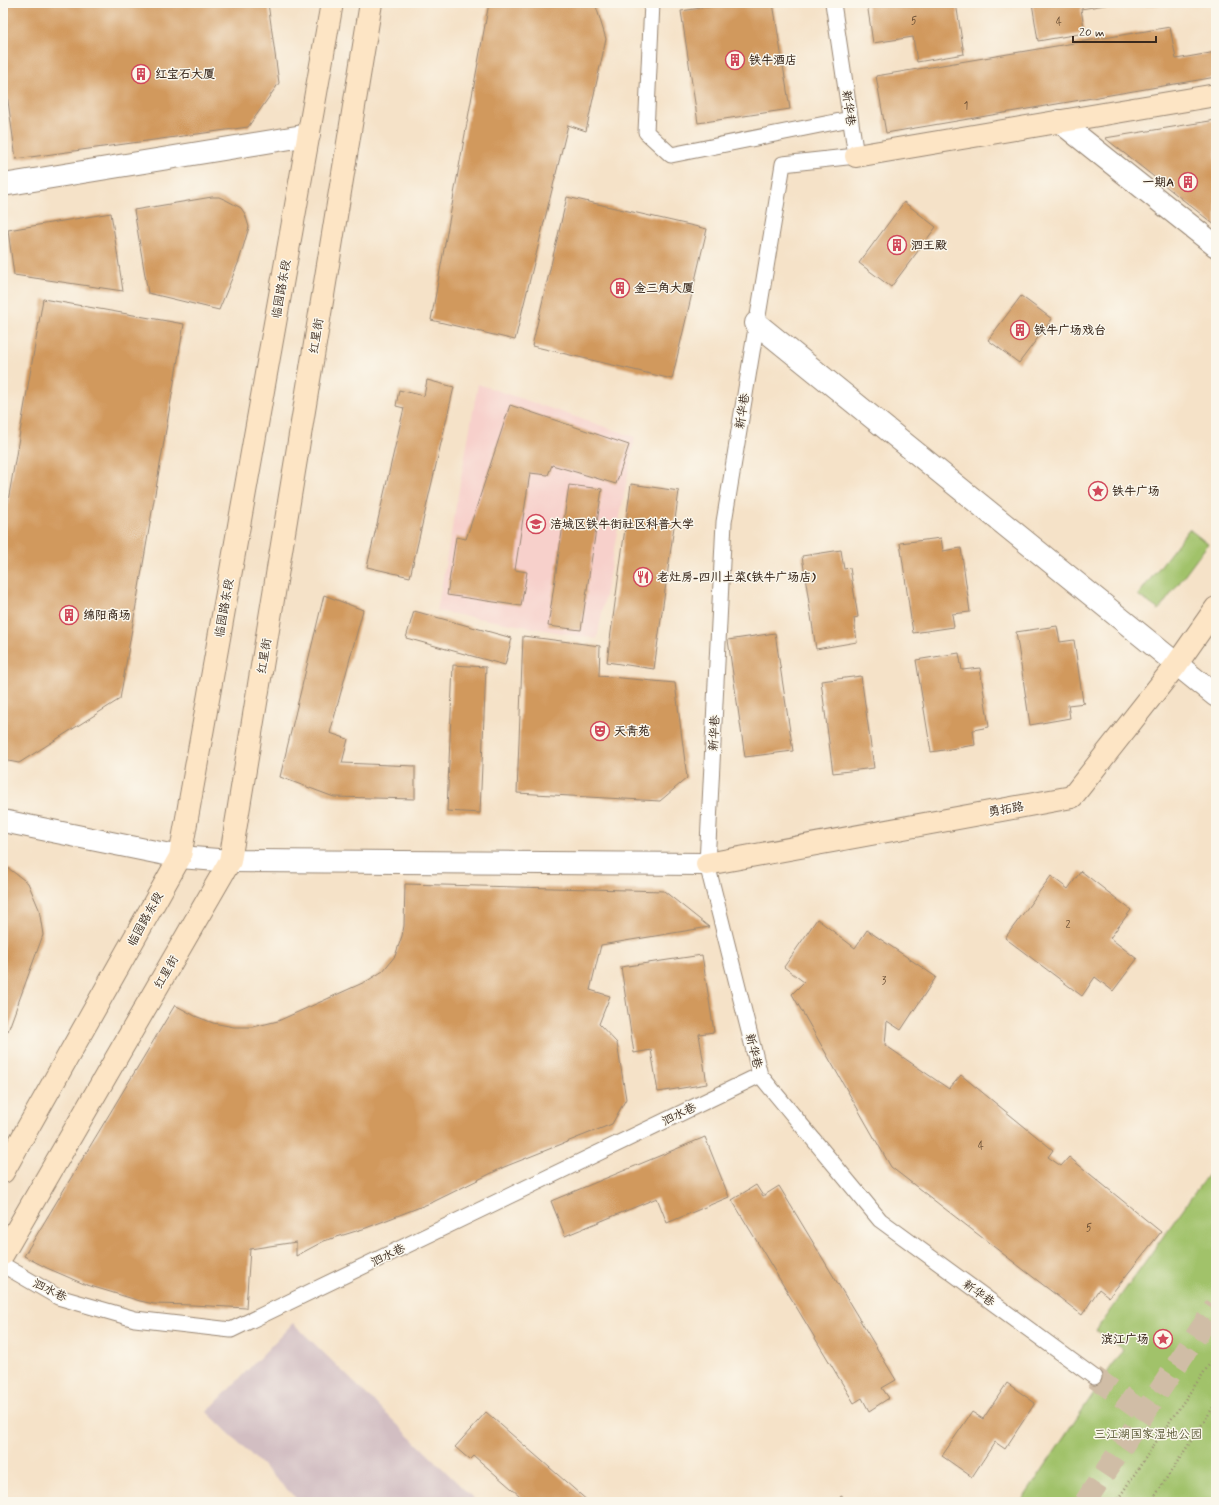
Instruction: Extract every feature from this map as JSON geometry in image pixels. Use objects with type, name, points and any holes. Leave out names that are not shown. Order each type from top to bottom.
[{"type":"main road","name":"临园路东段","points":[[3,1172],[180,857],[332,3]]},
{"type":"main road","name":"红星街","points":[[3,1254],[230,861],[371,3]]},
{"type":"main road","points":[[856,156],[1216,95]]},
{"type":"main road","name":"勇拓路","points":[[707,864],[1072,797],[1176,665],[1216,608]]},
{"type":"street","points":[[1059,121],[1216,246]]},
{"type":"street","points":[[3,185],[309,135]]},
{"type":"street","points":[[756,323],[1216,696]]},
{"type":"street","points":[[3,821],[180,857],[230,861],[707,864]]},
{"type":"lane","points":[[652,3],[646,132],[671,155],[850,119]]},
{"type":"lane","name":"新华巷","points":[[833,3],[856,156],[783,164],[724,522],[707,864],[760,1075],[880,1220],[1094,1377]]},
{"type":"lane","name":"泗水巷","points":[[3,1265],[58,1297],[135,1319],[231,1330],[760,1075]]},
{"type":"path","points":[[1116,1502],[1216,1355]]},
{"type":"path","points":[[1151,1502],[1216,1403]]},
{"type":"shaded area","name":"涪城区铁牛街社区科普大学","points":[[478,384],[635,437],[597,639],[437,611]]},
{"type":"shaded area","points":[[293,1323],[477,1502],[300,1502],[207,1412]]},
{"type":"green space","points":[[1189,529],[1208,544],[1159,610],[1138,595]]},
{"type":"green space","name":"三江湖国家湿地公园","points":[[1216,1163],[1216,1502],[1021,1502],[1123,1349],[1096,1330]]},
{"type":"building","name":"红宝石大厦","points":[[3,3],[268,3],[279,83],[248,127],[16,159],[3,65]]},
{"type":"building","points":[[489,3],[595,3],[606,39],[586,131],[568,125],[515,340],[431,320]]},
{"type":"building","name":"铁牛酒店","points":[[734,3],[773,3],[790,109],[698,123],[681,11]]},
{"type":"building","points":[[867,3],[956,3],[964,54],[917,62],[913,37],[873,43]]},
{"type":"building","points":[[1032,3],[1111,4],[1081,9],[1085,33],[1038,41]]},
{"type":"building","points":[[1146,3],[1162,3],[1162,4],[1146,6]]},
{"type":"building","points":[[1170,27],[1176,59],[1216,52],[1216,77],[886,133],[876,76]]},
{"type":"building","name":"一期A","points":[[1216,120],[1216,226],[1105,138]]},
{"type":"building","points":[[219,197],[241,208],[245,214],[249,227],[239,261],[219,310],[148,293],[134,210]]},
{"type":"building","name":"金三角大厦","points":[[567,197],[707,229],[672,379],[532,346]]},
{"type":"building","name":"泗王殿","points":[[904,202],[936,227],[891,287],[859,263]]},
{"type":"building","points":[[111,213],[123,291],[14,275],[8,230]]},
{"type":"building","name":"铁牛广场戏台","points":[[1021,296],[1052,319],[1019,363],[988,340]]},
{"type":"building","name":"绵阳商场","points":[[43,299],[184,324],[120,699],[19,763],[3,760],[3,530]]},
{"type":"building","points":[[427,380],[454,387],[410,577],[367,567],[404,408],[396,406],[399,390],[424,396]]},
{"type":"building","points":[[510,405],[629,445],[616,484],[552,465],[548,475],[530,473],[515,570],[527,572],[521,606],[447,595],[456,537],[466,539]]},
{"type":"building","name":"老灶房-四川土菜(铁牛广场店)","points":[[631,484],[679,491],[654,669],[607,662]]},
{"type":"building","points":[[569,485],[602,489],[581,630],[548,626]]},
{"type":"building","points":[[941,538],[943,551],[961,548],[970,612],[952,614],[954,627],[913,633],[900,543]]},
{"type":"building","points":[[841,550],[844,569],[850,568],[858,617],[854,618],[857,642],[816,649],[802,556]]},
{"type":"building","points":[[324,595],[363,610],[330,733],[348,739],[342,763],[415,766],[415,799],[334,797],[280,777]]},
{"type":"building","points":[[414,611],[512,638],[505,665],[406,638]]},
{"type":"building","points":[[1057,626],[1060,642],[1074,640],[1083,702],[1085,703],[1068,705],[1070,718],[1030,725],[1016,632]]},
{"type":"building","points":[[775,633],[793,751],[745,757],[728,640]]},
{"type":"building","name":"天青苑","points":[[523,636],[600,646],[599,676],[675,683],[687,778],[660,801],[517,793]]},
{"type":"building","points":[[959,653],[962,670],[980,668],[989,727],[973,730],[975,745],[931,752],[916,660]]},
{"type":"building","points":[[453,665],[486,667],[480,813],[447,811]]},
{"type":"building","points":[[861,676],[874,768],[833,773],[821,681]]},
{"type":"building","points":[[3,867],[8,868],[28,883],[39,909],[43,935],[8,1031],[3,1029]]},
{"type":"building","points":[[1081,871],[1131,910],[1110,938],[1137,959],[1113,991],[1095,977],[1082,996],[1005,938],[1051,876],[1068,889]]},
{"type":"building","points":[[405,884],[664,891],[709,927],[601,945],[590,990],[610,996],[599,1024],[617,1043],[626,1099],[612,1124],[504,1167],[433,1202],[366,1228],[324,1241],[296,1256],[296,1242],[250,1249],[246,1308],[154,1304],[140,1301],[84,1284],[24,1256],[175,1005],[195,1016],[213,1023],[234,1027],[253,1027],[278,1021],[367,981],[383,971],[395,956],[404,926]]},
{"type":"building","points":[[817,919],[855,948],[867,930],[936,977],[901,1030],[887,1021],[885,1045],[949,1089],[961,1075],[1053,1150],[1048,1157],[1061,1166],[1069,1157],[1161,1232],[1109,1297],[1099,1289],[1082,1315],[891,1167],[792,994],[804,982],[784,967]]},
{"type":"building","points":[[702,955],[714,1032],[699,1034],[707,1084],[658,1092],[651,1050],[634,1053],[621,967]]},
{"type":"building","points":[[705,1137],[729,1197],[667,1223],[657,1198],[565,1236],[551,1201]]},
{"type":"building","points":[[756,1185],[763,1196],[779,1186],[896,1380],[882,1388],[889,1398],[869,1411],[862,1398],[854,1403],[732,1200]]},
{"type":"building","points":[[1007,1383],[1035,1403],[1005,1449],[995,1442],[972,1477],[942,1456],[972,1412],[983,1419]]},
{"type":"building","points":[[486,1412],[589,1502],[527,1502],[474,1456],[470,1460],[455,1447]]},
{"type":"building","points":[[841,1496],[851,1502],[837,1502]]},
{"type":"tunnel","points":[[1085,1502],[1216,1306]]},
{"type":"tunnel","points":[[1094,1377],[1144,1413]]},
{"type":"place","name":"铁牛酒店","points":[[735,60]]},
{"type":"place","name":"红宝石大厦","points":[[141,74]]},
{"type":"place","name":"一期A","points":[[1188,182]]},
{"type":"place","name":"泗王殿","points":[[897,245]]},
{"type":"place","name":"金三角大厦","points":[[620,288]]},
{"type":"place","name":"铁牛广场戏台","points":[[1020,330]]},
{"type":"place","name":"铁牛广场","points":[[1098,491]]},
{"type":"place","name":"涪城区铁牛街社区科普大学","points":[[536,524]]},
{"type":"place","name":"老灶房-四川土菜(铁牛广场店)","points":[[643,577]]},
{"type":"place","name":"绵阳商场","points":[[69,615]]},
{"type":"place","name":"天青苑","points":[[600,731]]},
{"type":"place","name":"滨江广场","points":[[1163,1339]]}]
